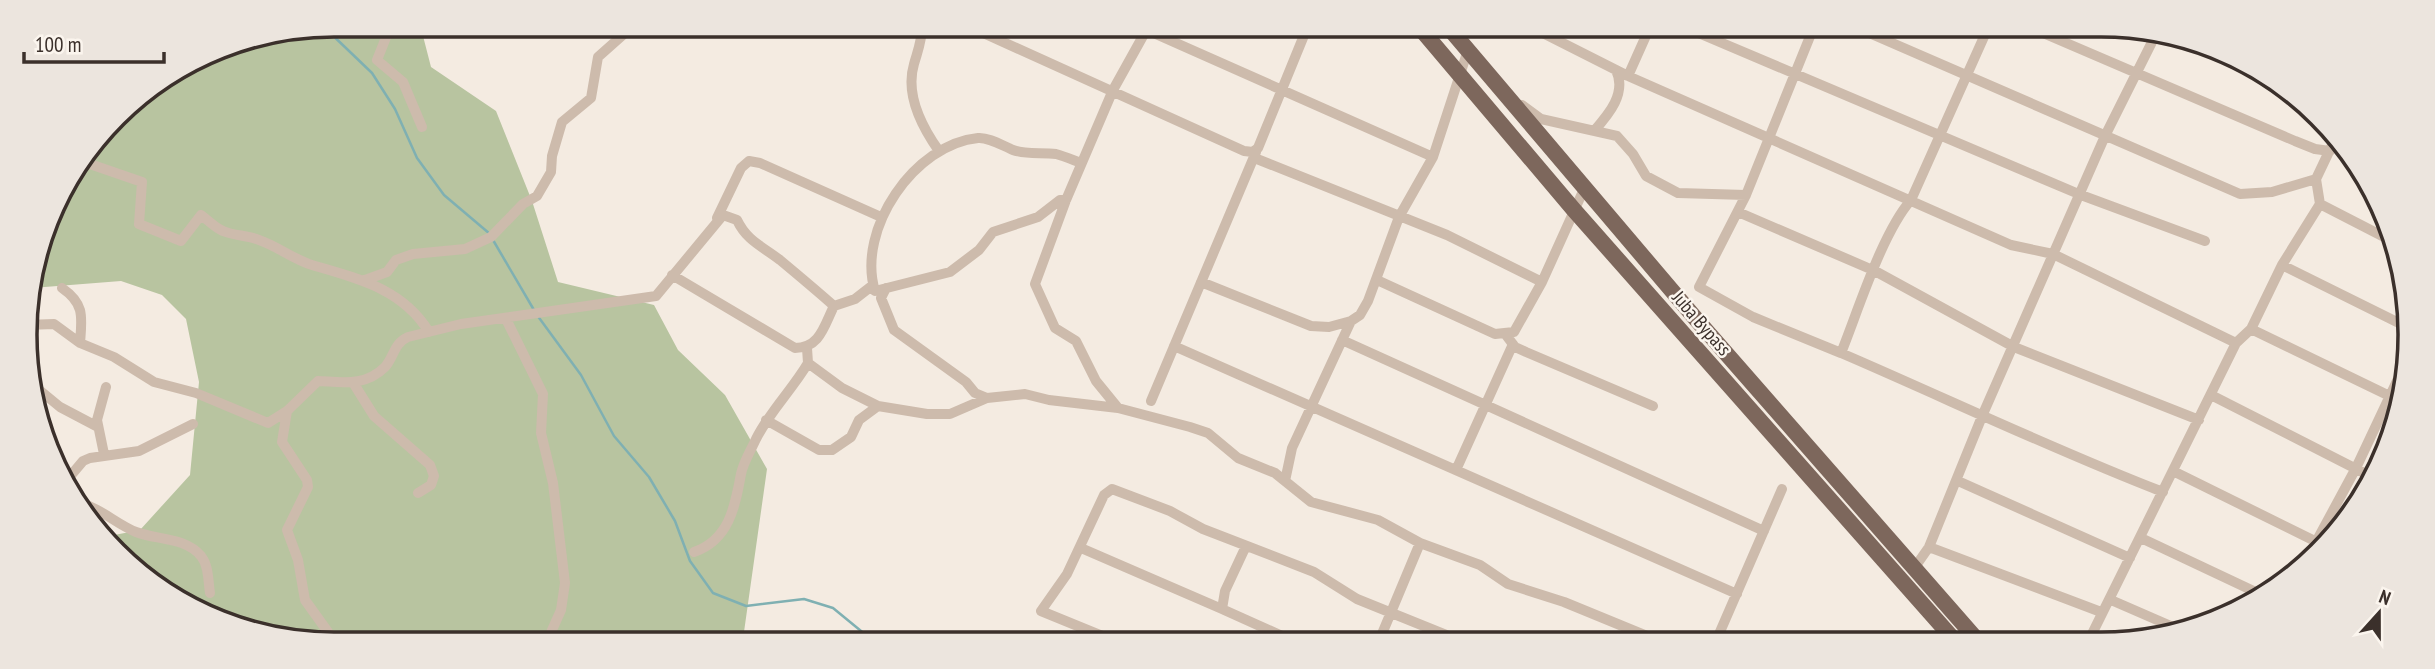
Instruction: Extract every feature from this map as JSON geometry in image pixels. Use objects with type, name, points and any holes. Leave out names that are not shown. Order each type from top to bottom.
[{"type":"main road","name":"Juba Bypass","points":[[1428,37],[1574,210],[1947,632]]},
{"type":"main road","name":"Juba Bypass","points":[[1461,37],[1584,189],[1970,632]]},
{"type":"street","points":[[386,37],[377,60],[404,82],[422,127]]},
{"type":"street","points":[[365,280],[387,272],[396,260],[413,254],[466,249],[491,237],[523,204],[537,195],[551,172],[552,156],[562,122],[591,98],[598,57],[621,37]]},
{"type":"street","points":[[922,37],[922,45],[913,65],[912,88],[922,128],[939,151]]},
{"type":"street","points":[[993,37],[1244,151],[1253,152],[1447,235],[1542,282]]},
{"type":"street","points":[[1118,408],[1096,381],[1076,341],[1055,328],[1035,285],[1081,163],[1112,90],[1140,37]]},
{"type":"street","points":[[1165,37],[1433,157]]},
{"type":"street","points":[[1151,401],[1257,154],[1303,37]]},
{"type":"street","points":[[1201,282],[1311,326],[1329,327],[1351,321],[1360,315],[1377,281],[1399,216],[1433,157],[1461,73],[1461,37]]},
{"type":"street","points":[[1551,37],[1629,76],[2017,248],[2053,254],[2236,344]]},
{"type":"street","points":[[1629,76],[1646,37]]},
{"type":"street","points":[[1708,37],[2081,195],[2205,241]]},
{"type":"street","points":[[1810,37],[1746,195],[1699,287],[1752,317],[1983,414],[2074,457],[2163,492]]},
{"type":"street","points":[[1878,37],[2240,194],[2273,192],[2316,179]]},
{"type":"street","points":[[1841,354],[1899,214],[1911,200],[1984,37]]},
{"type":"street","points":[[2052,37],[2315,149],[2330,150]]},
{"type":"street","points":[[1914,568],[1929,547],[1983,414],[2105,136],[2138,76],[2153,41]]},
{"type":"street","points":[[1594,131],[1609,114],[1619,93],[1621,80],[1616,70]]},
{"type":"street","points":[[1507,94],[1541,119],[1617,136],[1633,154],[1646,176],[1678,193],[1746,195]]},
{"type":"street","points":[[1066,200],[1060,200],[1046,214],[993,232],[979,250],[950,272],[875,290],[874,246],[881,217],[892,195],[903,182],[939,151],[979,137],[1017,152],[1057,154],[1081,163]]},
{"type":"street","points":[[2092,632],[2175,472],[2236,344],[2251,329],[2282,265],[2320,204],[2316,179],[2332,147]]},
{"type":"street","points":[[715,222],[741,168],[749,162],[760,163],[881,217]]},
{"type":"street","points":[[90,164],[142,182],[139,224],[181,241],[201,215],[223,231],[246,235],[312,265],[365,280],[417,312],[429,332]]},
{"type":"street","points":[[1456,471],[1485,405],[1509,340],[1542,282],[1584,189]]},
{"type":"street","points":[[2320,204],[2381,235]]},
{"type":"street","points":[[1738,212],[1875,271],[2014,347],[2199,420]]},
{"type":"street","points":[[37,325],[54,324],[80,343],[114,357],[154,382],[196,393],[268,423],[287,411],[318,381],[354,384],[384,367],[401,340],[429,332],[656,296],[723,215],[737,220],[743,233],[758,248],[776,257],[834,306]]},
{"type":"street","points":[[2282,265],[2398,323]]},
{"type":"street","points":[[672,275],[795,348],[807,348],[817,342],[834,306],[855,299],[873,285]]},
{"type":"street","points":[[1377,281],[1653,406]]},
{"type":"street","points":[[62,288],[76,298],[82,317],[80,343]]},
{"type":"street","points":[[886,288],[881,298],[894,330],[966,382],[975,393],[987,398]]},
{"type":"street","points":[[506,319],[543,394],[541,433],[553,483],[565,583],[561,610],[551,632]]},
{"type":"street","points":[[1285,481],[1288,459],[1351,321]]},
{"type":"street","points":[[2251,329],[2392,397]]},
{"type":"street","points":[[1342,340],[1764,531]]},
{"type":"street","points":[[1174,346],[1737,594]]},
{"type":"street","points":[[694,552],[708,547],[720,537],[725,523],[737,506],[741,471],[766,421],[808,363],[807,348]]},
{"type":"street","points":[[808,363],[842,388],[878,406],[927,414],[950,414],[987,398],[1025,394],[1049,400],[1118,408],[1208,433],[1238,458],[1275,473],[1311,502],[1378,520],[1420,543],[1480,565],[1508,584],[1564,602],[1637,632]]},
{"type":"street","points":[[2329,526],[2395,382]]},
{"type":"street","points":[[354,384],[374,416],[430,466],[434,476],[431,485],[418,494]]},
{"type":"street","points":[[104,454],[99,408],[106,387]]},
{"type":"street","points":[[42,392],[60,407],[99,426]]},
{"type":"street","points":[[2211,396],[2364,473]]},
{"type":"street","points":[[766,421],[820,450],[832,450],[851,437],[859,420],[878,406]]},
{"type":"street","points":[[287,411],[282,442],[307,480],[308,487],[287,530],[298,560],[299,580],[305,600],[329,632]]},
{"type":"street","points":[[72,474],[83,461],[104,454],[139,451],[193,424]]},
{"type":"street","points":[[2175,472],[2314,541]]},
{"type":"street","points":[[1958,481],[2130,558]]},
{"type":"street","points":[[1092,632],[1041,611],[1051,600],[1081,548],[1104,495],[1112,489],[1170,511],[1203,529],[1314,572],[1357,599],[1439,632]]},
{"type":"street","points":[[1720,632],[1782,489]]},
{"type":"street","points":[[92,507],[140,533],[168,538],[191,548],[204,561],[210,593]]},
{"type":"street","points":[[2141,538],[2252,590]]},
{"type":"street","points":[[1382,632],[1420,543]]},
{"type":"street","points":[[1222,609],[1225,591],[1246,546]]},
{"type":"street","points":[[1929,547],[2101,612]]},
{"type":"street","points":[[1081,548],[1273,632]]},
{"type":"street","points":[[2111,600],[2168,625]]},
{"type":"green space","points":[[315,37],[423,37],[431,67],[496,111],[532,201],[558,282],[654,305],[678,350],[725,395],[767,469],[744,632],[315,632],[257,622],[203,602],[153,571],[115,535],[140,530],[190,475],[199,382],[186,319],[162,295],[121,281],[40,287],[59,221],[87,169],[124,124],[153,98],[203,67],[276,42]]},
{"type":"waterway","points":[[334,37],[372,73],[395,109],[417,158],[444,195],[490,234]]},
{"type":"waterway","points":[[493,240],[534,310]]},
{"type":"waterway","points":[[537,315],[581,375],[614,436],[649,477],[675,521],[690,561],[713,593],[746,606],[804,599],[833,608],[862,632]]}]
